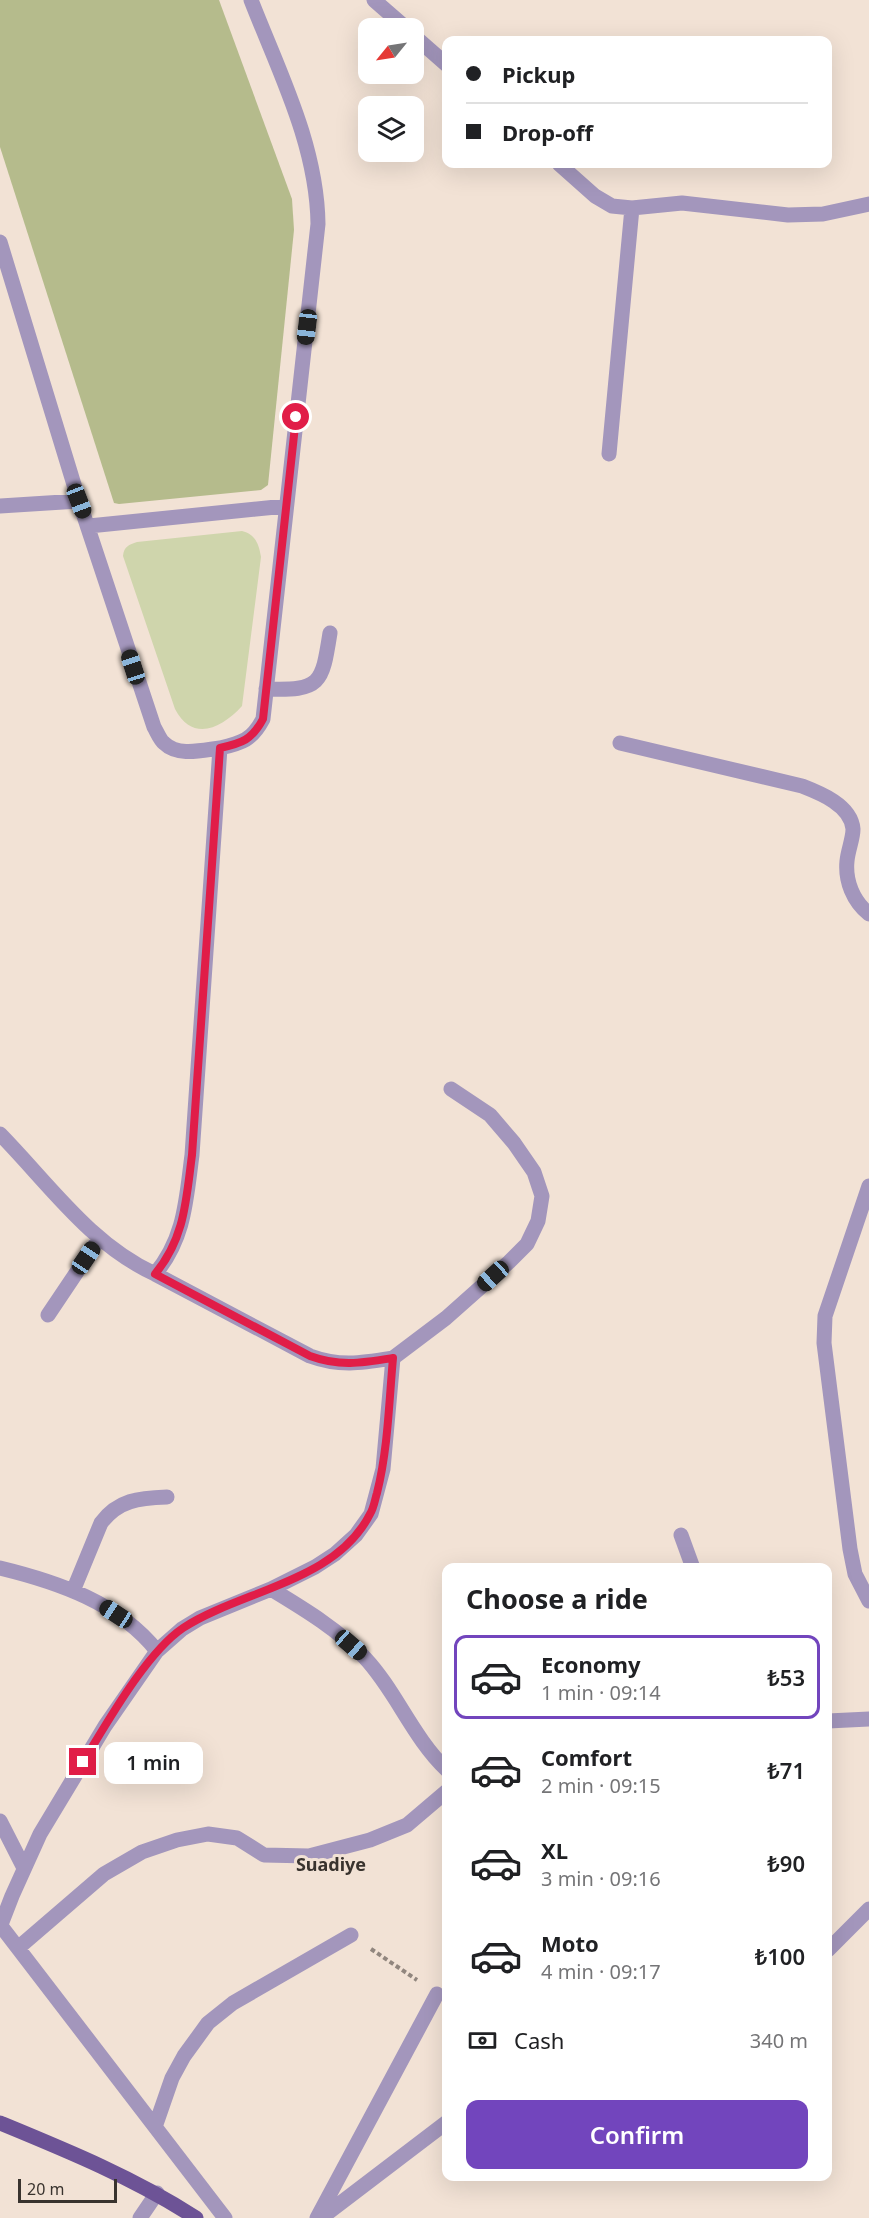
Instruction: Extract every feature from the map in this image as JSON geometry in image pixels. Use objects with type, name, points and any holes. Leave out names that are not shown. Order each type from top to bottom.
[{"type":"main road","points":[[0,2123],[77,2155],[158,2193],[196,2218]]},
{"type":"street","points":[[0,242],[79,501],[154,727],[163,743],[175,750],[220,748],[248,740],[256,732],[263,719],[315,260],[317,197],[312,166],[302,131],[251,0]]},
{"type":"street","points":[[374,0],[395,18]]},
{"type":"street","points":[[424,45],[442,61]]},
{"type":"street","points":[[564,168],[595,196],[612,206],[632,208],[682,203],[788,215],[823,214],[869,204]]},
{"type":"street","points":[[609,454],[632,208]]},
{"type":"street","points":[[0,506],[79,501]]},
{"type":"street","points":[[88,526],[286,506]]},
{"type":"street","points":[[266,689],[292,690],[307,686],[317,680],[324,670],[330,633]]},
{"type":"street","points":[[620,743],[802,786],[824,795],[840,807],[849,818],[853,829],[846,862],[848,882],[854,896],[869,914]]},
{"type":"street","points":[[155,1274],[168,1259],[183,1221],[192,1155],[220,748]]},
{"type":"street","points":[[0,1134],[99,1239],[128,1260],[310,1356],[324,1362],[350,1364],[393,1358],[446,1318],[527,1244],[538,1221],[542,1196],[534,1172],[514,1143],[490,1115],[451,1089]]},
{"type":"street","points":[[869,1186],[825,1316],[824,1343],[850,1549],[855,1574],[869,1601]]},
{"type":"street","points":[[48,1315],[99,1239]]},
{"type":"street","points":[[225,2218],[0,1927],[40,1834],[99,1736],[157,1652],[182,1629],[200,1618],[271,1589],[315,1567],[335,1554],[356,1535],[371,1514],[383,1469],[393,1358]]},
{"type":"street","points":[[73,1591],[101,1523],[108,1514],[121,1504],[139,1498],[167,1497]]},
{"type":"street","points":[[681,1535],[691,1563]]},
{"type":"street","points":[[0,1568],[54,1582],[106,1607],[145,1636],[157,1652]]},
{"type":"street","points":[[271,1589],[337,1633],[365,1658],[420,1738],[442,1764]]},
{"type":"street","points":[[832,1721],[869,1719]]},
{"type":"street","points":[[18,1948],[104,1875],[142,1852],[177,1840],[208,1834],[237,1838],[264,1855],[309,1856],[370,1840],[407,1825],[442,1795]]},
{"type":"street","points":[[0,1821],[24,1868]]},
{"type":"street","points":[[832,1946],[869,1909]]},
{"type":"street","points":[[155,2127],[172,2078],[184,2056],[208,2023],[233,2003],[351,1935]]},
{"type":"street","points":[[319,2218],[437,1994]]},
{"type":"street","points":[[319,2218],[442,2126]]},
{"type":"street","points":[[140,2218],[158,2193]]},
{"type":"path","points":[[351,1935],[437,1994]]},
{"type":"green space","points":[[0,0],[219,0],[292,199],[294,230],[268,485],[261,490],[114,503],[0,147]]},
{"type":"green space","points":[[242,531],[250,534],[256,540],[261,557],[242,706],[217,726],[199,729],[182,720],[175,709],[123,556],[124,550],[127,546],[137,542]]},
{"type":"district","name":"Suadiye","points":[[331,1865]]},
{"type":"route","points":[[83,1762],[146,1666],[157,1652],[182,1629],[200,1618],[271,1589],[315,1567],[335,1554],[356,1535],[371,1514],[383,1469],[393,1358],[362,1363],[324,1362],[155,1274],[168,1259],[183,1221],[192,1155],[220,748],[248,740],[256,732],[263,719],[296,417]]}]
